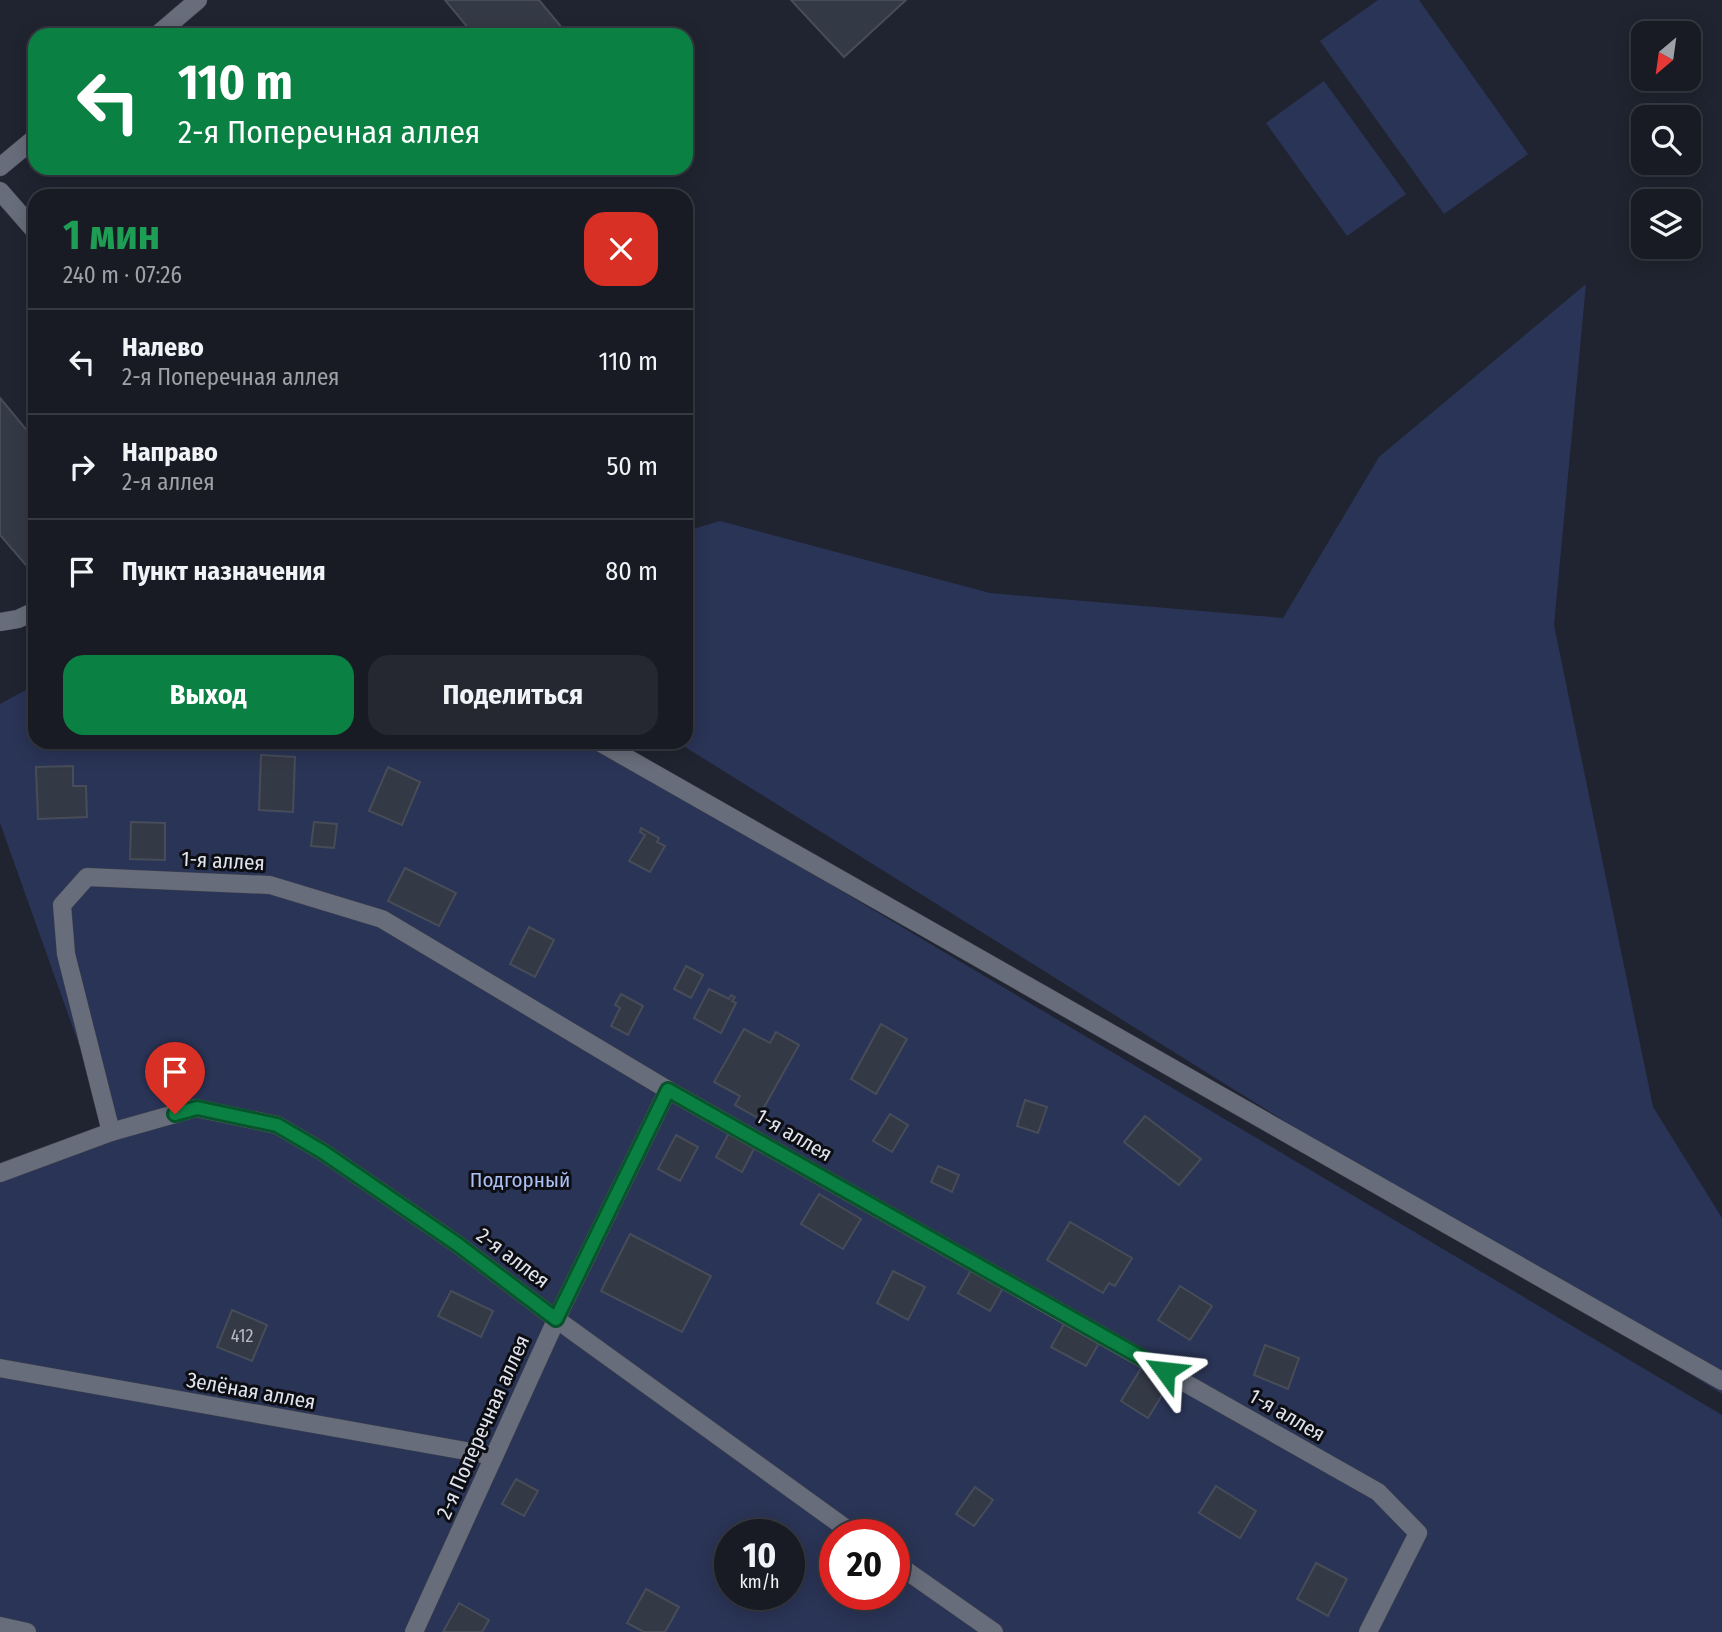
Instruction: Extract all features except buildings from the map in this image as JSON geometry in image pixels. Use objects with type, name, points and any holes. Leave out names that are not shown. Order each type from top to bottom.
[{"type":"lane","points":[[165,28],[198,0]]},
{"type":"lane","points":[[0,167],[28,144]]},
{"type":"lane","points":[[0,191],[28,223]]},
{"type":"lane","points":[[0,622],[28,614]]},
{"type":"lane","points":[[611,749],[1722,1381]]},
{"type":"lane","name":"1-я аллея","points":[[111,1132],[66,954],[62,905],[87,877],[270,885],[382,919],[668,1090],[1378,1492],[1418,1533],[1368,1632]]},
{"type":"lane","name":"2-я Поперечная аллея","points":[[414,1632],[556,1319],[668,1090]]},
{"type":"lane","name":"2-я аллея","points":[[0,1173],[111,1132],[197,1108],[277,1125],[323,1152],[457,1244],[833,1519]]},
{"type":"lane","name":"Зелёная аллея","points":[[0,1368],[494,1456]]},
{"type":"lane","points":[[910,1573],[994,1632]]},
{"type":"lane","points":[[0,1626],[27,1632]]},
{"type":"green space","points":[[1378,0],[1419,0],[1528,154],[1444,214],[1320,41]]},
{"type":"green space","points":[[1324,81],[1406,194],[1347,236],[1266,123]]},
{"type":"green space","points":[[1586,284],[1554,625],[1653,1107],[1722,1218],[1722,1394],[688,749],[693,749],[693,529],[720,521],[990,593],[1283,618],[1379,457]]},
{"type":"green space","name":"Подгорный","points":[[28,689],[28,749],[603,749],[1722,1415],[1722,1632],[0,1632],[0,1174],[110,1132],[0,823],[0,704]]},
{"type":"route","points":[[175,1114],[197,1108],[277,1125],[323,1152],[457,1244],[556,1319],[668,1090],[1165,1371]]}]
